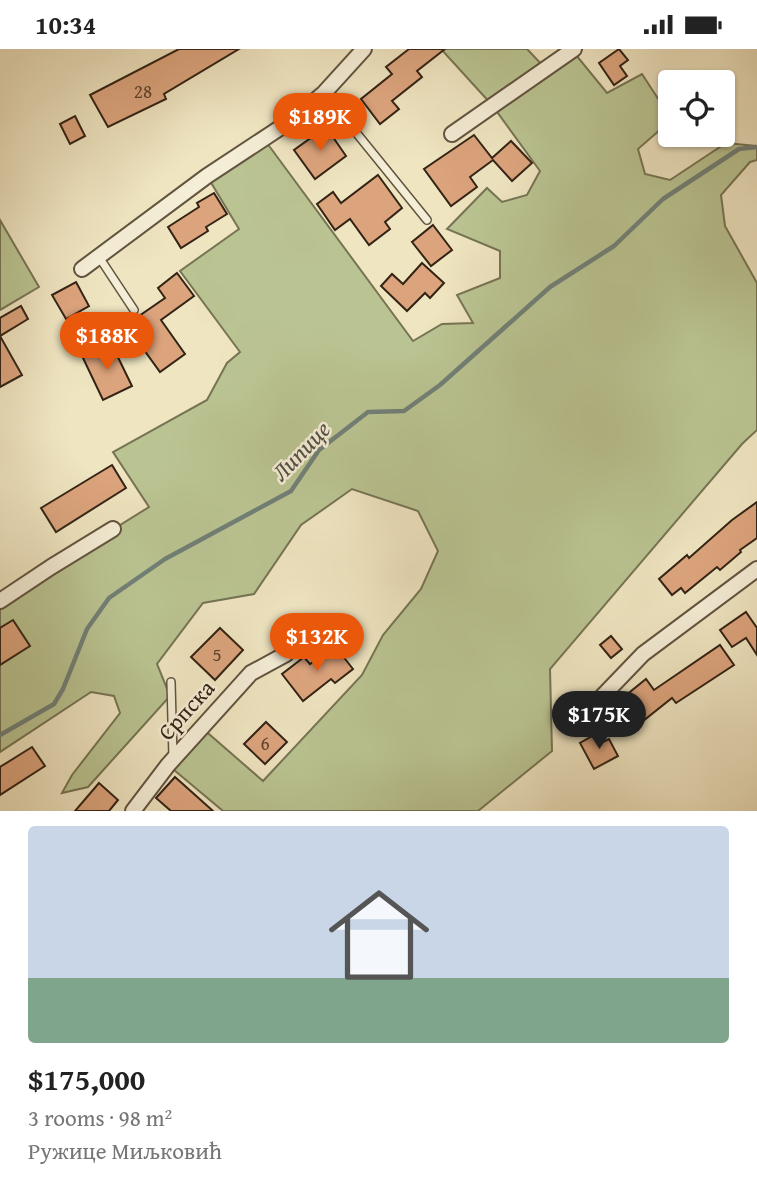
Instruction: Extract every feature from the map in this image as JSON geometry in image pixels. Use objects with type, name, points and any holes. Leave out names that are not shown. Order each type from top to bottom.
[{"type":"street","points":[[82,269],[207,176],[284,126],[324,93],[364,49]]},
{"type":"street","points":[[452,134],[574,49]]},
{"type":"street","points":[[0,601],[113,529]]},
{"type":"street","points":[[594,705],[643,654],[757,569]]},
{"type":"street","name":"Српска","points":[[133,811],[173,760],[251,673],[286,655]]},
{"type":"lane","points":[[324,93],[427,220]]},
{"type":"lane","points":[[99,257],[134,310]]},
{"type":"lane","points":[[171,682],[173,760]]},
{"type":"green space","points":[[441,49],[527,49],[545,68],[572,50],[607,93],[642,74],[658,99],[658,132],[638,149],[645,174],[670,180],[720,147],[735,147],[735,144],[757,146],[757,160],[750,162],[721,195],[725,226],[757,283],[757,430],[742,444],[550,669],[552,751],[478,811],[223,811],[168,765],[202,728],[263,781],[362,675],[383,635],[421,589],[438,551],[418,511],[352,489],[301,525],[254,594],[203,603],[157,664],[170,696],[88,787],[62,793],[72,775],[120,713],[114,696],[91,692],[0,752],[0,600],[149,507],[113,452],[207,400],[227,363],[240,352],[180,271],[239,229],[207,176],[264,139],[413,341],[442,324],[473,323],[457,295],[500,278],[500,251],[447,229],[487,188],[502,202],[527,195],[540,171],[492,105]]},
{"type":"green space","points":[[0,220],[39,287],[0,310]]},
{"type":"building","points":[[179,49],[239,49],[164,94],[166,99],[108,127],[90,95]]},
{"type":"building","points":[[409,49],[445,49],[417,71],[422,77],[392,101],[399,109],[380,124],[361,99],[392,74],[386,67]]},
{"type":"building","points":[[619,49],[628,60],[620,66],[627,76],[614,85],[599,63]]},
{"type":"building","points":[[75,116],[85,136],[70,144],[60,124]]},
{"type":"building","points":[[326,127],[346,156],[315,179],[294,150]]},
{"type":"building","points":[[474,135],[492,158],[511,141],[532,163],[512,181],[493,160],[470,177],[477,187],[451,206],[424,169]]},
{"type":"building","points":[[378,175],[402,208],[385,222],[390,229],[369,245],[350,219],[335,230],[317,204],[333,192],[341,203]]},
{"type":"building","points":[[214,193],[227,214],[206,227],[208,231],[181,248],[168,227],[199,207],[197,203]]},
{"type":"building","points":[[433,225],[452,250],[431,266],[412,242]]},
{"type":"building","points":[[422,263],[444,283],[430,298],[425,293],[407,311],[381,286],[392,274],[403,284]]},
{"type":"building","points":[[177,273],[194,296],[161,320],[185,354],[160,372],[126,325],[165,298],[158,288]]},
{"type":"building","points":[[76,282],[89,306],[66,319],[52,295]]},
{"type":"building","points":[[21,306],[28,319],[0,336],[0,318]]},
{"type":"building","points":[[0,336],[22,375],[0,387]]},
{"type":"building","points":[[112,345],[132,386],[103,400],[83,358]]},
{"type":"building","points":[[112,465],[126,488],[56,532],[41,508]]},
{"type":"building","points":[[757,502],[757,538],[720,570],[717,567],[685,593],[681,588],[672,595],[659,579]]},
{"type":"building","points":[[746,612],[757,628],[757,655],[746,638],[732,647],[720,630]]},
{"type":"building","points":[[13,620],[30,646],[0,665],[0,628]]},
{"type":"building","points":[[220,628],[243,650],[215,680],[191,657]]},
{"type":"building","points":[[611,636],[622,649],[611,658],[600,645]]},
{"type":"building","points":[[334,645],[353,669],[335,683],[331,679],[303,701],[282,674],[304,657],[310,664]]},
{"type":"building","points":[[720,645],[734,665],[676,703],[672,698],[638,725],[626,709],[632,705],[625,696],[646,679],[654,690]]},
{"type":"building","points":[[266,722],[287,742],[265,764],[244,744]]},
{"type":"building","points":[[594,735],[599,744],[609,739],[618,756],[594,769],[580,743]]},
{"type":"building","points":[[32,747],[45,766],[0,795],[0,767]]},
{"type":"building","points":[[175,777],[213,811],[171,811],[156,798]]},
{"type":"building","points":[[99,783],[118,800],[109,811],[75,811]]},
{"type":"waterway","name":"Липице","points":[[0,735],[54,704],[63,689],[87,629],[109,598],[165,559],[291,491],[319,450],[368,412],[404,411],[440,385],[550,287],[614,246],[663,199],[739,149],[757,147]]}]
